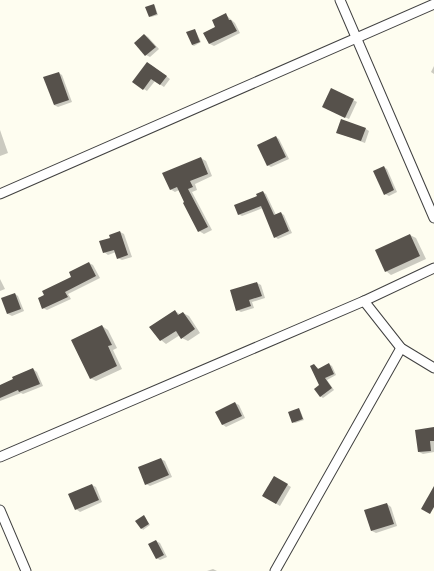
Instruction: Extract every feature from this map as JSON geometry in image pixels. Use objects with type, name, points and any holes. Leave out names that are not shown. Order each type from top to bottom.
[{"type":"street","points":[[340,0],[434,218]]},
{"type":"street","points":[[0,194],[434,4]]},
{"type":"street","points":[[0,457],[364,301],[434,268]]},
{"type":"street","points":[[364,301],[401,348],[434,368]]},
{"type":"street","points":[[275,571],[401,348]]},
{"type":"street","points":[[0,510],[26,571]]},
{"type":"building","points":[[154,4],[157,14],[149,17],[145,7]]},
{"type":"building","points":[[226,13],[237,31],[209,44],[203,33],[215,27],[212,20]]},
{"type":"building","points":[[195,29],[200,42],[192,45],[186,32]]},
{"type":"building","points":[[144,34],[156,47],[145,56],[134,43]]},
{"type":"building","points":[[147,62],[167,76],[160,85],[151,79],[143,90],[132,82]]},
{"type":"building","points":[[59,72],[69,100],[54,105],[43,77]]},
{"type":"building","points":[[331,88],[354,99],[345,118],[322,107]]},
{"type":"building","points":[[341,119],[366,128],[361,141],[336,133]]},
{"type":"building","points":[[276,136],[286,157],[267,166],[257,145]]},
{"type":"building","points":[[201,157],[208,174],[190,181],[193,187],[188,189],[208,227],[198,232],[183,203],[184,202],[177,187],[170,190],[162,173]]},
{"type":"building","points":[[384,166],[394,190],[384,195],[373,171]]},
{"type":"building","points":[[263,191],[274,215],[281,212],[289,231],[274,238],[261,206],[238,215],[234,205],[257,196],[256,194]]},
{"type":"building","points":[[120,231],[128,255],[117,259],[114,250],[103,253],[99,241],[110,238],[109,235]]},
{"type":"building","points":[[410,234],[420,256],[385,272],[375,250]]},
{"type":"building","points":[[89,262],[96,276],[65,292],[68,297],[42,309],[38,298],[44,295],[42,291],[71,277],[69,272]]},
{"type":"building","points":[[257,282],[262,296],[249,300],[251,306],[236,311],[230,290]]},
{"type":"building","points":[[15,293],[21,309],[7,314],[1,298]]},
{"type":"building","points":[[175,310],[178,315],[183,312],[195,329],[181,339],[176,331],[160,341],[149,327]]},
{"type":"building","points":[[102,325],[112,345],[108,346],[117,366],[90,379],[71,340]]},
{"type":"building","points":[[329,363],[334,374],[325,378],[332,388],[320,397],[314,389],[319,385],[310,366],[314,364],[318,369]]},
{"type":"building","points":[[33,368],[40,384],[19,392],[18,390],[0,398],[0,385],[13,379],[12,377]]},
{"type":"building","points":[[235,402],[242,416],[222,425],[215,412]]},
{"type":"building","points":[[299,408],[303,419],[292,423],[288,412]]},
{"type":"building","points":[[434,427],[434,441],[430,441],[431,451],[418,452],[415,430]]},
{"type":"building","points":[[161,458],[169,475],[145,485],[138,467]]},
{"type":"building","points":[[274,476],[288,484],[276,504],[262,496]]},
{"type":"building","points":[[92,484],[99,500],[75,510],[68,494]]},
{"type":"building","points":[[434,486],[434,507],[430,514],[421,509]]},
{"type":"building","points":[[387,503],[394,524],[371,531],[364,510]]},
{"type":"building","points":[[144,515],[149,524],[141,529],[135,521]]},
{"type":"building","points":[[156,540],[164,555],[156,559],[148,544]]}]
